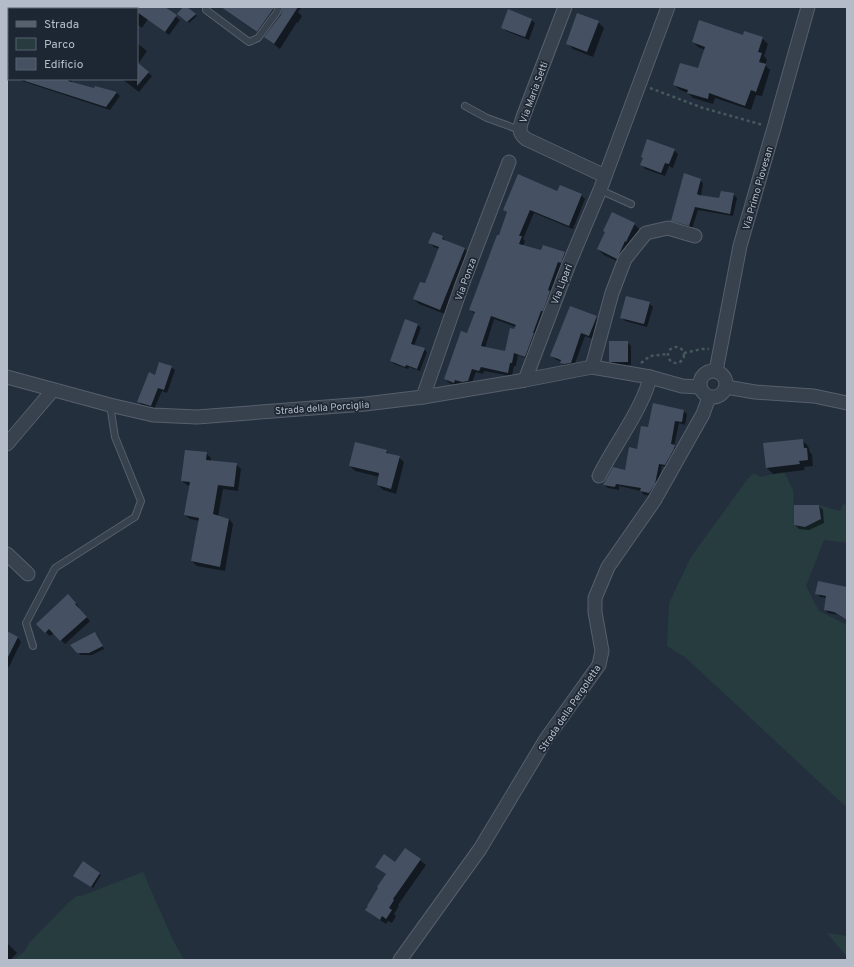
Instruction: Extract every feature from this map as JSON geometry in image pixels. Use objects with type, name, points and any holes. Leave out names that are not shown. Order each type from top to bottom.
[{"type":"street","name":"Via Maria Setti","points":[[565,7],[523,117],[520,134],[526,139],[605,176]]},
{"type":"street","points":[[600,190],[668,7]]},
{"type":"street","name":"Via Primo Piovesan","points":[[716,371],[740,246],[808,7]]},
{"type":"street","name":"Via Ponza","points":[[423,397],[462,285],[509,162]]},
{"type":"street","name":"Via Lipari","points":[[525,380],[569,264],[600,190]]},
{"type":"street","points":[[592,367],[612,293],[624,259],[646,233],[668,228],[695,236]]},
{"type":"street","name":"Strada della Porciglia","points":[[7,377],[153,415],[197,416],[365,404],[423,397],[592,367],[637,375],[682,386],[699,387]]},
{"type":"street","points":[[708,371],[716,371],[724,376],[726,387],[719,396],[709,397],[703,393],[699,387],[703,374],[708,371]]},
{"type":"street","points":[[599,476],[631,423],[648,388],[650,378]]},
{"type":"street","points":[[726,387],[755,392],[814,396],[847,403]]},
{"type":"street","points":[[7,444],[53,390]]},
{"type":"street","name":"Strada della Pergoletta","points":[[400,960],[480,849],[546,740],[599,665],[602,651],[595,612],[596,598],[608,567],[654,501],[703,414],[709,397]]},
{"type":"street","points":[[7,554],[28,574]]},
{"type":"lane","points":[[206,7],[206,10],[249,42],[258,38],[279,7]]},
{"type":"lane","points":[[465,106],[487,118],[520,130]]},
{"type":"lane","points":[[600,190],[632,204]]},
{"type":"lane","points":[[33,646],[26,623],[55,568],[136,517],[141,501],[115,437],[110,405]]},
{"type":"path","points":[[639,84],[703,108],[774,128]]},
{"type":"path","points":[[677,347],[684,353],[681,361],[674,363],[669,360],[668,354],[671,348],[677,347]]},
{"type":"path","points":[[684,353],[702,349],[720,351]]},
{"type":"path","points":[[637,375],[640,364],[646,358],[650,356],[668,354]]},
{"type":"green space","points":[[784,472],[793,490],[795,525],[805,527],[821,519],[819,505],[840,511],[843,504],[847,505],[847,543],[824,540],[806,586],[819,611],[847,625],[847,806],[844,805],[686,658],[667,646],[669,603],[691,557],[746,481],[754,473],[760,477]]},
{"type":"green space","points":[[143,872],[173,940],[184,960],[13,960],[24,952],[29,943],[70,901],[77,896],[81,896]]},
{"type":"green space","points":[[827,933],[847,936],[847,957]]},
{"type":"building","points":[[130,7],[165,7],[177,15],[165,32],[138,13],[138,8]]},
{"type":"building","points":[[183,7],[187,7],[196,14],[187,22],[177,14]]},
{"type":"building","points":[[221,7],[272,7],[274,8],[257,32]]},
{"type":"building","points":[[283,7],[298,7],[274,44],[264,37],[281,15]]},
{"type":"building","points":[[508,9],[532,19],[525,37],[501,28]]},
{"type":"building","points":[[577,13],[599,21],[587,52],[566,44]]},
{"type":"building","points":[[699,20],[743,35],[744,31],[763,37],[758,52],[762,53],[759,62],[766,64],[756,92],[751,90],[745,106],[709,93],[708,99],[687,93],[688,90],[673,85],[680,63],[698,68],[705,47],[692,42]]},
{"type":"building","points":[[138,63],[149,72],[137,86],[138,80]]},
{"type":"building","points":[[68,80],[94,88],[95,86],[117,92],[106,107],[25,81]]},
{"type":"building","points":[[647,139],[675,149],[669,164],[665,163],[661,173],[640,165]]},
{"type":"building","points":[[684,173],[701,179],[697,194],[699,195],[719,198],[721,191],[734,193],[730,214],[695,207],[689,226],[671,221]]},
{"type":"building","points":[[518,174],[557,191],[560,185],[582,194],[569,226],[530,210],[519,236],[522,236],[519,244],[541,250],[543,245],[565,252],[561,263],[558,262],[548,290],[550,291],[543,311],[541,311],[525,357],[514,353],[508,373],[481,367],[479,371],[472,369],[468,381],[462,382],[455,380],[454,383],[444,379],[461,331],[467,333],[475,312],[469,310],[507,212],[503,210]],"holes":[[[491,316],[516,325],[514,329],[510,328],[505,351],[481,346]]]},
{"type":"building","points":[[612,212],[635,223],[617,259],[597,249],[605,232],[603,231]]},
{"type":"building","points":[[433,232],[443,236],[442,239],[465,248],[440,310],[413,299],[420,282],[425,283],[439,247],[428,243]]},
{"type":"building","points":[[626,296],[650,302],[644,324],[620,318]]},
{"type":"building","points":[[570,306],[597,316],[589,336],[581,333],[571,363],[564,364],[560,363],[561,360],[550,356]]},
{"type":"building","points":[[405,319],[418,324],[411,344],[425,348],[417,369],[406,365],[405,367],[390,361]]},
{"type":"building","points":[[609,341],[628,341],[628,362],[609,362]]},
{"type":"building","points":[[159,362],[172,366],[164,390],[158,388],[151,406],[137,402],[149,372],[155,375]]},
{"type":"building","points":[[653,403],[684,410],[682,422],[675,421],[671,444],[675,445],[674,449],[665,465],[659,464],[655,484],[649,493],[640,491],[641,488],[616,484],[615,487],[603,485],[613,467],[625,470],[629,447],[637,449],[641,426],[648,427]]},
{"type":"building","points":[[803,439],[804,448],[807,448],[808,460],[799,461],[800,464],[766,468],[763,443]]},
{"type":"building","points":[[355,442],[387,450],[386,453],[400,456],[391,489],[377,485],[379,473],[349,466]]},
{"type":"building","points":[[185,450],[207,452],[206,460],[237,463],[234,487],[218,485],[213,514],[229,519],[220,567],[191,561],[199,518],[184,515],[190,482],[181,481]]},
{"type":"building","points":[[794,505],[819,505],[821,519],[805,527],[794,525]]},
{"type":"building","points":[[818,581],[847,587],[847,620],[834,612],[824,610],[826,596],[815,594]]},
{"type":"building","points":[[68,594],[87,617],[60,641],[49,629],[45,633],[36,624]]},
{"type":"building","points":[[7,631],[18,637],[7,659]]},
{"type":"building","points":[[95,632],[103,646],[89,653],[77,653],[70,645]]},
{"type":"building","points":[[405,848],[421,859],[393,899],[394,900],[389,908],[392,910],[386,919],[382,916],[380,920],[365,910],[378,888],[377,887],[386,874],[375,867],[384,854],[395,862]]},
{"type":"building","points":[[83,861],[100,873],[91,887],[73,876]]}]
